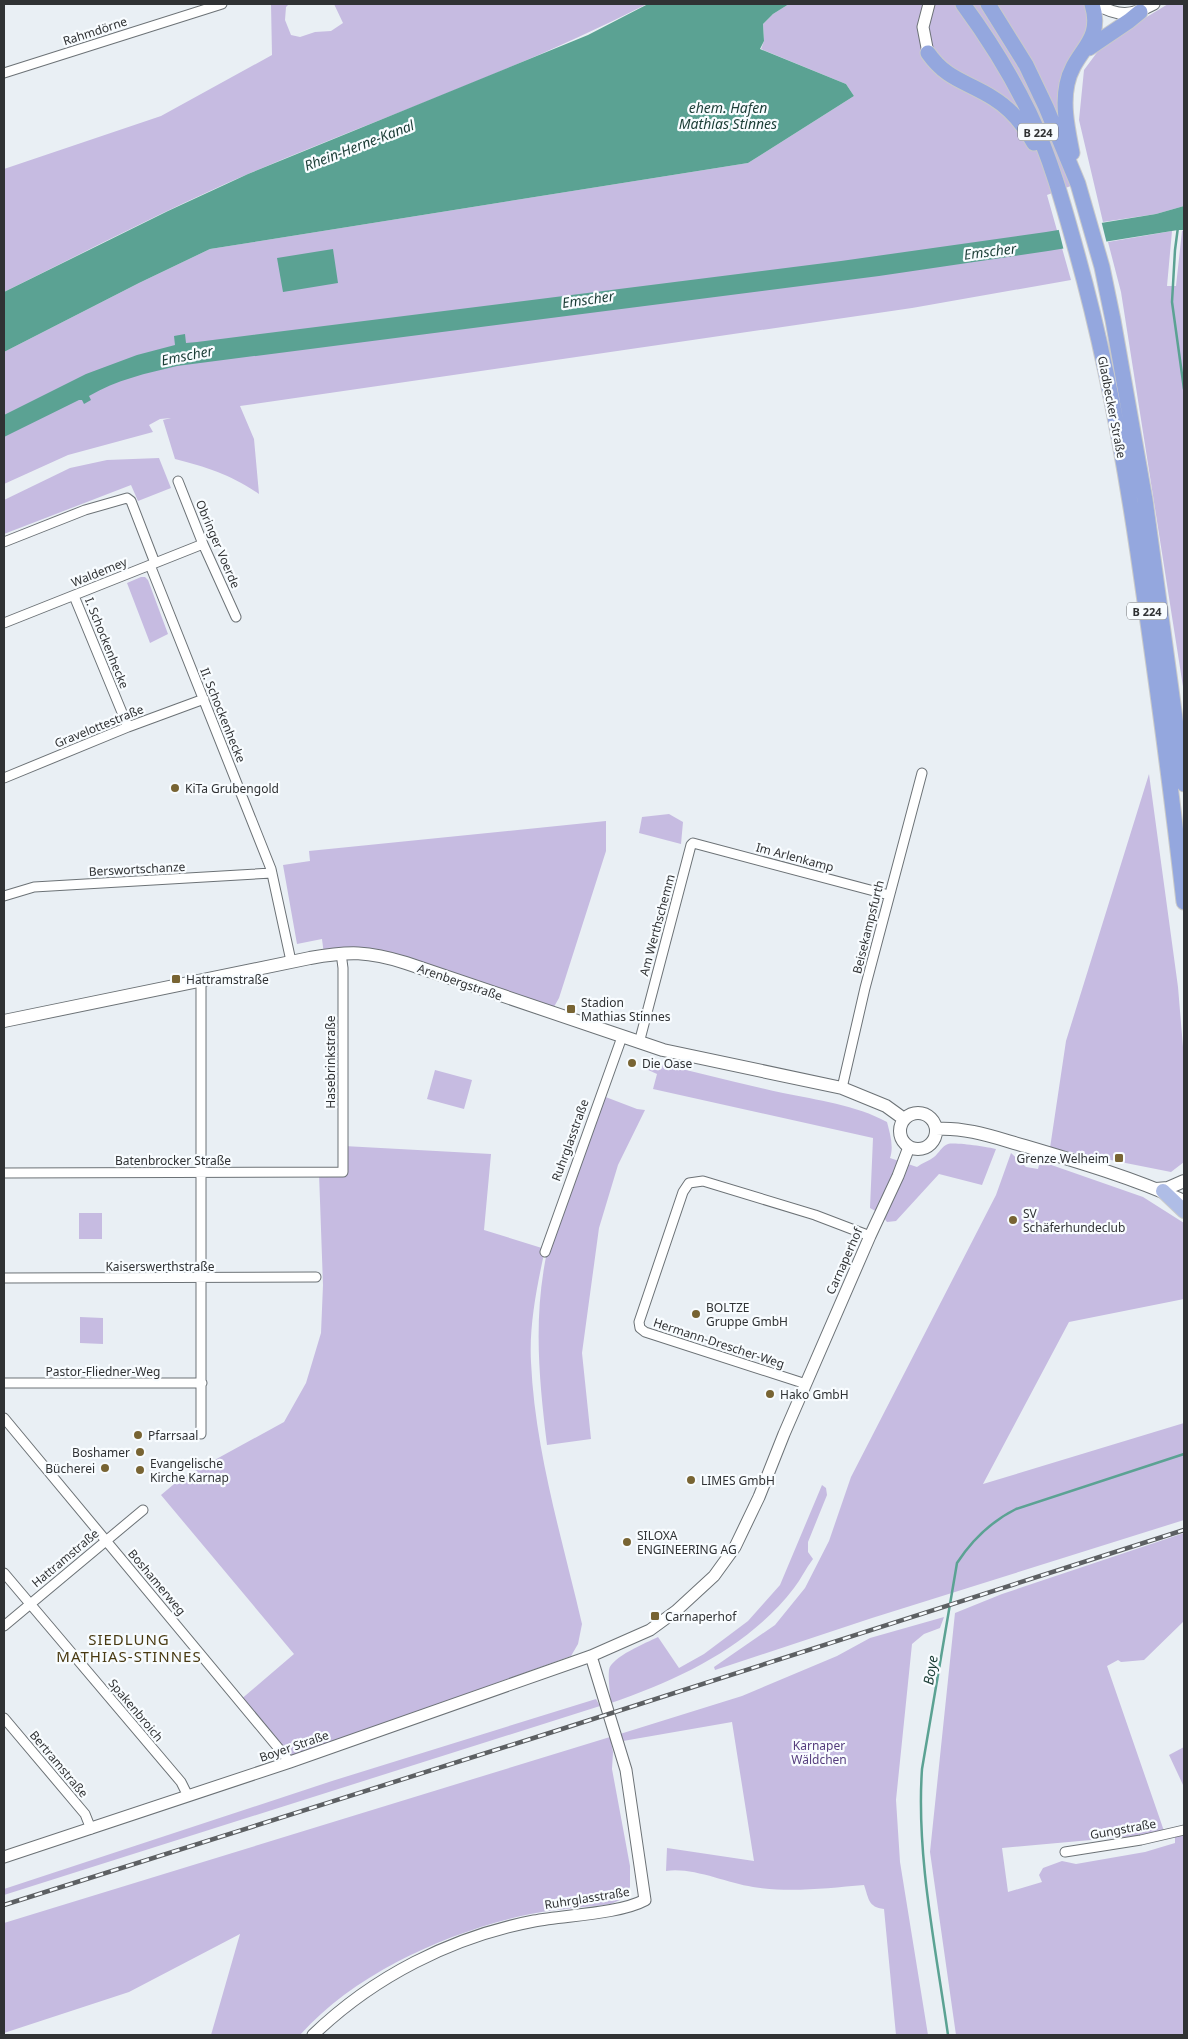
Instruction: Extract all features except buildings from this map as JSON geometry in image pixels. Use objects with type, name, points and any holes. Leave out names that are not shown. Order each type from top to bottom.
[{"type":"highway","name":"Gladbecker Straße","points":[[963,4],[1002,60],[1030,113],[1065,211],[1082,272],[1122,449],[1148,618],[1184,902]]},
{"type":"highway","name":"Gladbecker Straße","points":[[988,4],[1032,77],[1078,184],[1102,267],[1145,500],[1184,784]]},
{"type":"highway","points":[[1078,184],[1065,101],[1070,74],[1094,34],[1096,26],[1094,4]]},
{"type":"highway","points":[[1083,52],[1140,12]]},
{"type":"highway","points":[[928,52],[937,66],[948,75],[993,98],[1017,118],[1032,139],[1065,211]]},
{"type":"main road","name":"Arenbergstraße","points":[[4,1021],[291,962],[341,953],[361,952],[384,956],[639,1043],[687,1056],[842,1088],[886,1106],[904,1120]]},
{"type":"main road","points":[[913,1114],[923,1114],[932,1119],[936,1129],[935,1139],[928,1146],[919,1150],[909,1147],[904,1143],[900,1134],[900,1128],[904,1120],[913,1114]]},
{"type":"main road","points":[[936,1129],[954,1128],[1039,1150],[1159,1190],[1184,1201]]},
{"type":"main road","points":[[1159,1190],[1184,1182]]},
{"type":"main road","points":[[1159,1190],[1184,1211]]},
{"type":"street","name":"Rahmdörne","points":[[4,73],[222,4]]},
{"type":"street","points":[[928,52],[923,27],[929,4]]},
{"type":"street","points":[[1094,4],[1116,13],[1140,12],[1154,4]]},
{"type":"street","name":"Obringer Voerde","points":[[178,481],[203,544],[236,617]]},
{"type":"street","name":"II. Schockenhecke","points":[[4,542],[85,510],[127,498],[131,501],[204,699],[272,874],[291,962]]},
{"type":"street","name":"Waldemey","points":[[4,624],[203,544]]},
{"type":"street","name":"I. Schockenhecke","points":[[74,596],[128,727]]},
{"type":"street","name":"Gravelottestraße","points":[[4,778],[128,727],[204,699]]},
{"type":"street","name":"Beisekampsfurth","points":[[842,1088],[889,894],[922,773]]},
{"type":"street","name":"Im Arlenkamp","points":[[693,843],[889,894]]},
{"type":"street","name":"Am Werthschemm","points":[[639,1043],[677,896],[693,843]]},
{"type":"street","name":"Berswortschanze","points":[[4,896],[34,887],[272,874]]},
{"type":"street","name":"Hasebrinkstraße","points":[[341,953],[343,968],[343,1172]]},
{"type":"street","points":[[201,980],[201,1434]]},
{"type":"street","name":"Ruhrglasstraße","points":[[545,1252],[622,1037]]},
{"type":"street","name":"Carnaperhof","points":[[591,1656],[650,1630],[676,1612],[714,1576],[735,1547],[751,1514],[909,1147]]},
{"type":"street","name":"Batenbrocker Straße","points":[[4,1173],[343,1172]]},
{"type":"street","name":"Hermann-Drescher-Weg","points":[[806,1384],[645,1332],[640,1328],[639,1322],[683,1192],[689,1183],[703,1180],[815,1215],[870,1236]]},
{"type":"street","name":"Kaiserswerthstraße","points":[[4,1278],[316,1278]]},
{"type":"street","name":"Pastor-Fliedner-Weg","points":[[4,1383],[202,1383]]},
{"type":"street","name":"Boshamerweg","points":[[4,1418],[290,1762]]},
{"type":"street","name":"Hattramstraße","points":[[4,1626],[143,1510]]},
{"type":"street","name":"Spakenbroich","points":[[4,1572],[181,1782],[188,1796]]},
{"type":"street","name":"Ruhrglasstraße","points":[[313,2035],[354,2000],[376,1985],[442,1949],[506,1927],[633,1906],[645,1900],[626,1770],[591,1656]]},
{"type":"street","name":"Boyer Straße","points":[[4,1858],[290,1762],[591,1656]]},
{"type":"street","name":"Bertramstraße","points":[[4,1718],[85,1814],[91,1829]]},
{"type":"street","name":"Gungstraße","points":[[1065,1852],[1141,1840],[1184,1830]]},
{"type":"green space","points":[[271,4],[289,4],[286,7],[285,20],[291,35],[300,37],[315,32],[331,31],[343,23],[334,4],[647,4],[499,72],[248,174],[186,202],[4,292],[4,169],[161,116],[272,55]]},
{"type":"green space","points":[[789,4],[1085,4],[1088,6],[1087,29],[1059,84],[1059,118],[1076,184],[1047,195],[1071,280],[912,308],[240,406],[254,439],[259,494],[218,472],[175,459],[163,420],[171,418],[160,419],[149,425],[153,432],[68,455],[4,484],[4,352],[210,249],[748,163],[854,96],[846,84],[761,49],[764,41],[763,24],[773,14]]},
{"type":"green space","points":[[1168,4],[1184,4],[1184,206],[1156,214],[1103,222],[1079,120],[1084,70],[1104,43]]},
{"type":"green space","points":[[1184,230],[1184,693],[1121,292],[1108,242],[1172,231],[1167,286],[1176,286],[1182,231]]},
{"type":"green space","points":[[159,458],[171,488],[138,501],[131,485],[4,534],[4,500],[70,468],[107,460]]},
{"type":"green space","points":[[145,577],[148,580],[168,634],[150,643],[127,583]]},
{"type":"green space","points":[[1149,774],[1178,987],[1184,1059],[1184,1162],[1171,1172],[1050,1148],[1066,1041]]},
{"type":"green space","points":[[669,814],[683,822],[681,844],[639,833],[642,817]]},
{"type":"green space","points":[[606,821],[606,851],[559,998],[551,1012],[406,963],[324,955],[322,939],[297,944],[283,865],[310,861],[309,851]]},
{"type":"green space","points":[[649,1061],[836,1104],[875,1116],[887,1122],[892,1144],[890,1158],[917,1167],[934,1157],[948,1144],[964,1144],[996,1149],[982,1185],[939,1174],[896,1221],[887,1222],[881,1214],[870,1208],[873,1138],[653,1089],[657,1074],[646,1069]]},
{"type":"green space","points":[[435,1070],[472,1080],[464,1109],[427,1099]]},
{"type":"green space","points":[[603,1096],[637,1109],[645,1110],[618,1165],[599,1228],[582,1353],[591,1439],[547,1445],[540,1372],[539,1325],[540,1301],[547,1252]]},
{"type":"green space","points":[[344,1146],[491,1154],[484,1230],[545,1249],[532,1320],[531,1362],[534,1395],[550,1494],[582,1624],[578,1644],[571,1656],[427,1708],[290,1762],[239,1701],[294,1654],[161,1495],[180,1479],[284,1422],[306,1383],[321,1333],[323,1285],[319,1173],[344,1173]]},
{"type":"green space","points":[[1011,1153],[1026,1167],[1038,1169],[1040,1161],[1143,1197],[1184,1223],[1184,1299],[1069,1322],[983,1484],[1184,1423],[1184,1520],[872,1618],[715,1670],[714,1667],[775,1625],[805,1588],[829,1541],[851,1477],[996,1195]]},
{"type":"green space","points":[[79,1213],[102,1213],[102,1239],[79,1239]]},
{"type":"green space","points":[[80,1317],[103,1318],[103,1344],[80,1343]]},
{"type":"green space","points":[[822,1485],[826,1488],[827,1495],[808,1542],[808,1552],[813,1559],[794,1588],[776,1609],[735,1644],[712,1659],[637,1694],[611,1703],[609,1670],[611,1665],[622,1655],[658,1637],[679,1668],[704,1654],[748,1621],[780,1585]]},
{"type":"green space","points":[[1184,1533],[1184,1621],[1144,1660],[1121,1662],[1118,1660],[1107,1666],[1164,1831],[1135,1836],[1002,1848],[1008,1892],[1042,1882],[1039,1875],[1043,1868],[1062,1861],[1076,1864],[1145,1852],[1175,1843],[1175,1836],[1184,1833],[1184,2035],[956,2035],[930,1852],[955,1613],[1002,1594]]},
{"type":"green space","name":"Karnaper Wäldchen","points":[[944,1617],[940,1628],[924,1634],[912,1644],[896,1800],[900,1862],[928,2035],[896,2035],[884,1909],[872,1904],[864,1885],[781,1890],[743,1885],[687,1871],[666,1871],[667,1848],[754,1861],[732,1722],[623,1741],[620,1734],[742,1696],[837,1656],[870,1638]]},
{"type":"green space","points":[[596,1699],[600,1706],[4,1895],[4,1889],[332,1781]]},
{"type":"green space","points":[[610,1737],[613,1752],[612,1769],[630,1866],[630,1887],[622,1899],[611,1904],[554,1910],[521,1916],[461,1934],[431,1946],[401,1960],[346,1994],[322,2013],[300,2035],[211,2035],[240,1934],[129,1992],[4,2033],[4,1923]]},
{"type":"green space","points":[[1184,1747],[1184,1787],[1169,1755]]},
{"type":"water","points":[[648,4],[789,4],[773,14],[763,24],[764,41],[760,49],[846,84],[854,96],[748,163],[210,249],[4,352],[4,292],[168,211],[248,174],[588,35]]},
{"type":"water","name":"Emscher","points":[[1184,206],[1184,230],[879,276],[177,366],[143,374],[99,390],[89,396],[91,400],[84,404],[82,400],[79,400],[4,437],[4,415],[86,374],[137,355],[175,345],[174,336],[185,334],[186,343],[197,342],[841,261],[1046,232],[1156,214]]},
{"type":"water","points":[[333,249],[338,283],[283,292],[277,258]]},
{"type":"pier","points":[[1101,220],[1107,244],[1064,251],[1058,227]]},
{"type":"waterway","points":[[1178,227],[1172,302],[1184,389]]},
{"type":"waterway","name":"Boye","points":[[948,2035],[924,1869],[921,1802],[922,1769],[957,1563],[983,1532],[999,1519],[1016,1509],[1184,1454]]},
{"type":"railway","points":[[4,1905],[1184,1530]]},
{"type":"place","name":"KiTa Grubengold","points":[[175,788]]},
{"type":"place","name":"Hattramstraße","points":[[176,979]]},
{"type":"place","name":"Stadion Mathias Stinnes","points":[[571,1009]]},
{"type":"place","name":"Die Oase","points":[[632,1063]]},
{"type":"place","name":"Grenze Welheim","points":[[1119,1158]]},
{"type":"place","name":"SV Schäferhundeclub","points":[[1013,1220]]},
{"type":"place","name":"BOLTZE Gruppe GmbH","points":[[696,1314]]},
{"type":"place","name":"Hako GmbH","points":[[770,1394]]},
{"type":"place","name":"Pfarrsaal","points":[[138,1435]]},
{"type":"place","name":"Boshamer","points":[[140,1452]]},
{"type":"place","name":"Bücherei","points":[[105,1468]]},
{"type":"place","name":"Evangelische Kirche Karnap","points":[[140,1470]]},
{"type":"place","name":"LIMES GmbH","points":[[691,1480]]},
{"type":"place","name":"SILOXA ENGINEERING AG","points":[[627,1542]]},
{"type":"place","name":"Carnaperhof","points":[[655,1616]]},
{"type":"district","name":"SIEDLUNG MATHIAS-STINNES","points":[[129,1648]]},
{"type":"water label","name":"ehem. Hafen Mathias Stinnes","points":[[728,116]]},
{"type":"water label","name":"Rhein-Herne-Kanal","points":[[359,145]]}]
